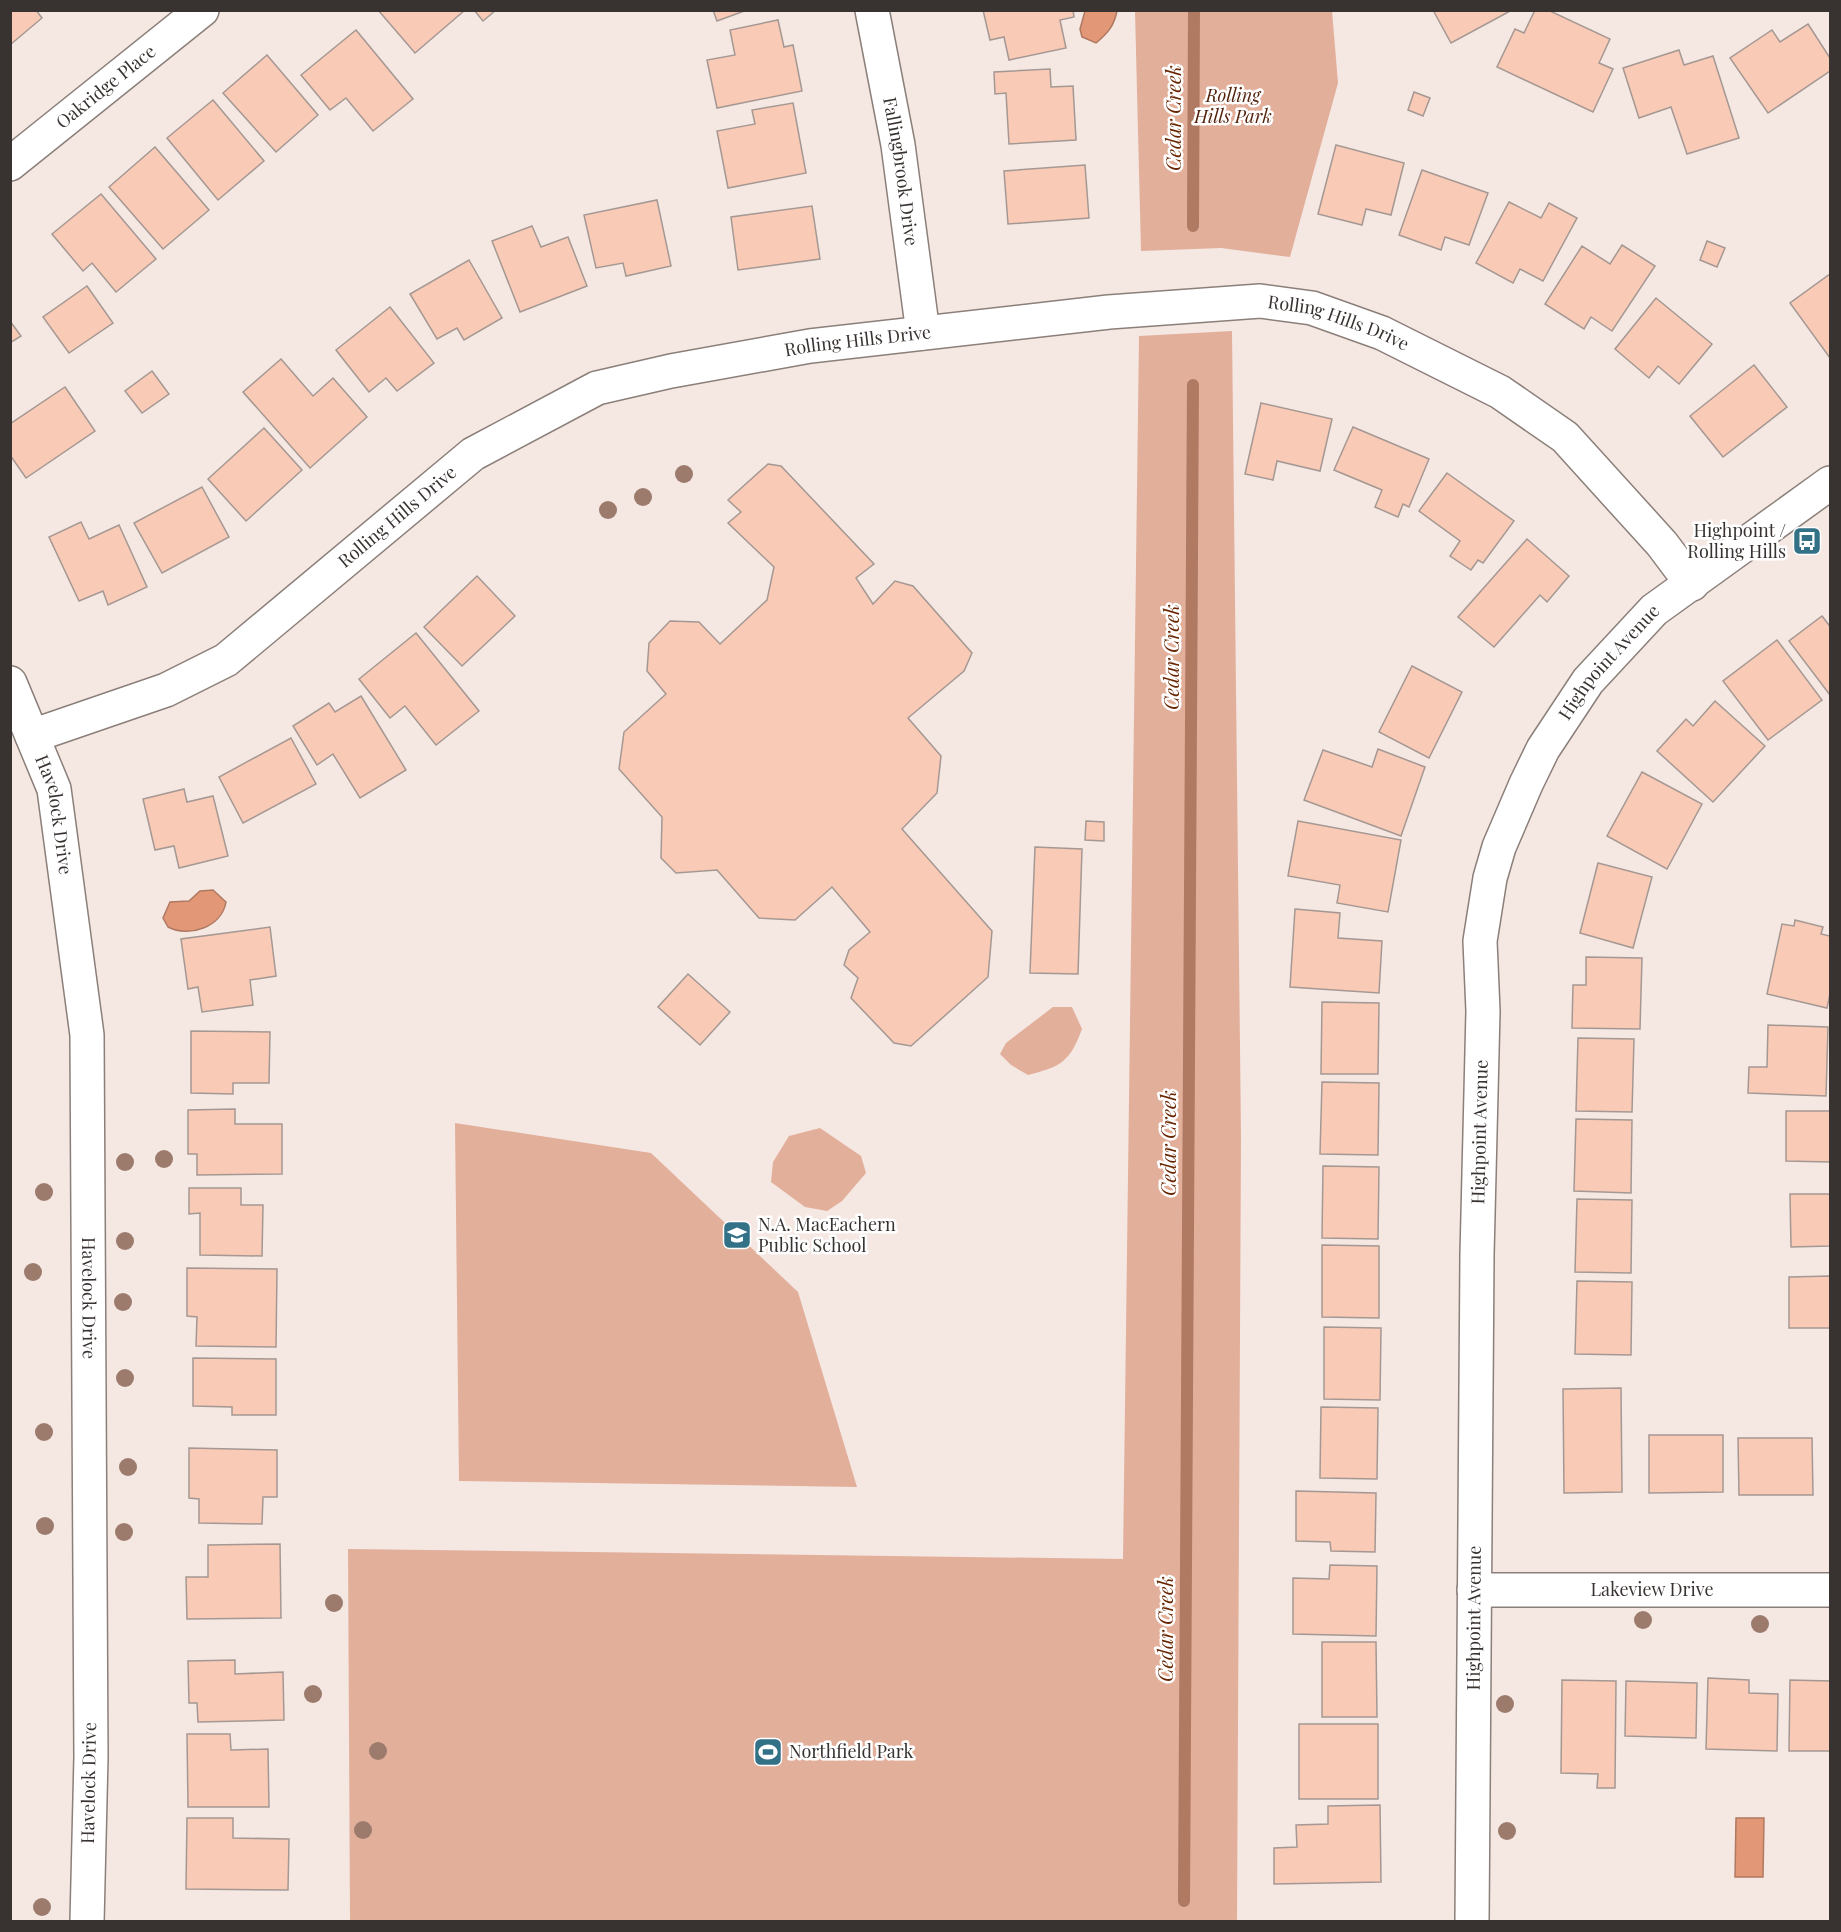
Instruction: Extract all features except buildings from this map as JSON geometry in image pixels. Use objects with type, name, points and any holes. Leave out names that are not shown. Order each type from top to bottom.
[{"type":"street","name":"Oakridge Place","points":[[10,164],[202,10]]},
{"type":"street","name":"Fallingbrook Drive","points":[[872,10],[898,145],[923,333]]},
{"type":"street","name":"Rolling Hills Drive","points":[[32,736],[166,690],[226,660],[473,454],[597,388],[671,371],[810,346],[1089,313],[1260,301],[1312,308],[1382,333],[1500,392],[1565,437],[1662,544],[1692,584]]},
{"type":"street","name":"Highpoint Avenue","points":[[1472,1922],[1477,1243],[1483,1011],[1480,941],[1490,878],[1499,847],[1526,784],[1543,749],[1573,701],[1654,610],[1830,483]]},
{"type":"street","name":"Havelock Drive","points":[[10,683],[54,789],[87,1035],[91,1757],[87,1922]]},
{"type":"street","name":"Lakeview Drive","points":[[1474,1590],[1830,1590]]},
{"type":"green space","name":"Rolling Hills Park","points":[[1135,11],[1332,11],[1338,83],[1290,257],[1221,248],[1141,251]]},
{"type":"green space","name":"Northfield Park","points":[[1232,331],[1241,1137],[1237,1921],[350,1920],[348,1549],[1123,1559],[1139,336]]},
{"type":"green space","points":[[1053,1007],[1072,1007],[1082,1029],[1078,1040],[1068,1056],[1056,1066],[1028,1075],[1011,1065],[1000,1054],[1006,1043]]},
{"type":"green space","points":[[455,1123],[651,1153],[798,1292],[857,1487],[459,1481]]},
{"type":"green space","points":[[820,1128],[861,1156],[866,1173],[842,1201],[827,1211],[805,1207],[771,1182],[773,1162],[789,1136]]},
{"type":"shaded area","points":[[1085,11],[1117,11],[1110,29],[1096,43],[1082,37],[1080,29]]},
{"type":"shaded area","points":[[213,890],[226,902],[223,911],[211,924],[195,931],[168,927],[163,918],[170,902],[189,901],[200,891]]},
{"type":"shaded area","points":[[1736,1818],[1764,1818],[1763,1877],[1735,1877]]},
{"type":"waterway","name":"Cedar Creek","points":[[1193,226],[1194,10]]},
{"type":"waterway","name":"Cedar Creek","points":[[1184,1901],[1193,385]]},
{"type":"place","name":"Highpoint / Rolling Hills","points":[[1807,541]]},
{"type":"place","name":"N.A. MacEachern Public School","points":[[737,1235]]},
{"type":"place","name":"Northfield Park","points":[[768,1752]]}]
